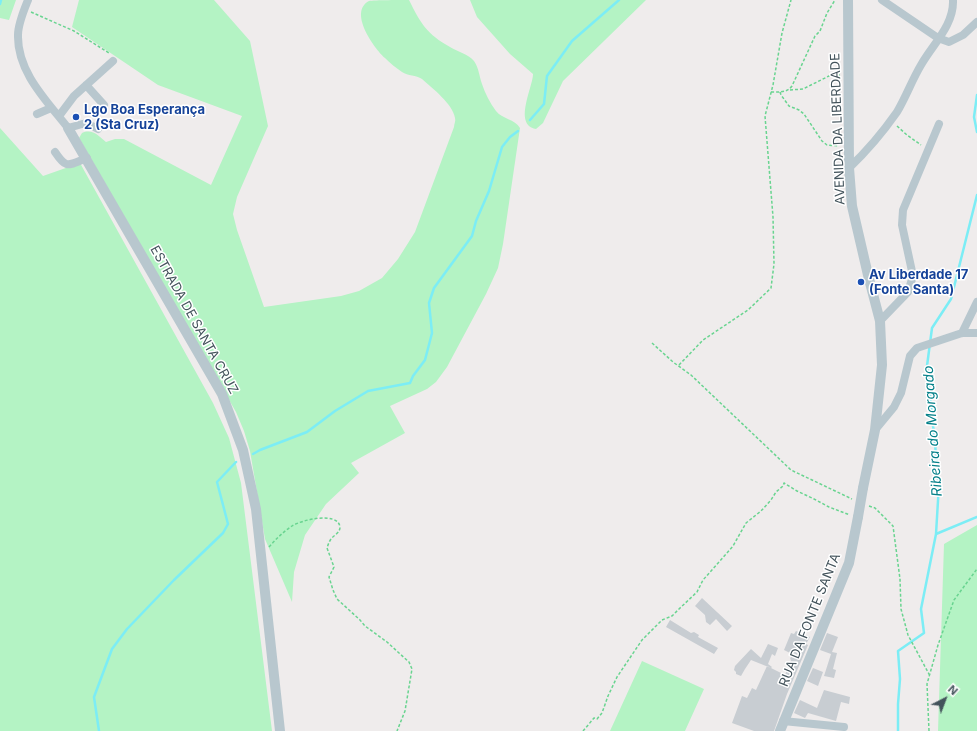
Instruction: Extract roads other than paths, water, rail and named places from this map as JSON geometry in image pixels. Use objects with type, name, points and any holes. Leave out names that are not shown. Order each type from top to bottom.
[{"type":"street","points":[[28,0],[17,34],[19,52],[32,80],[45,100],[68,128],[86,123],[98,129]]},
{"type":"street","name":"AVENIDA DA LIBERDADE","points":[[848,0],[849,168],[852,206],[880,321],[882,365],[875,430],[858,518]]},
{"type":"street","points":[[882,0],[938,38],[949,42],[963,35],[977,22]]},
{"type":"street","points":[[849,168],[868,150],[897,111],[921,65],[950,20],[953,0]]},
{"type":"street","points":[[59,116],[74,96],[113,61]]},
{"type":"street","points":[[86,86],[104,104]]},
{"type":"street","points":[[37,114],[51,108]]},
{"type":"street","points":[[880,321],[908,292],[913,276],[902,225],[902,210],[939,124]]},
{"type":"street","name":"ESTRADA DE SANTA CRUZ","points":[[68,128],[87,158],[222,394],[243,450],[256,509],[280,731]]},
{"type":"street","points":[[54,152],[65,164],[87,158]]},
{"type":"street","points":[[962,333],[977,302]]},
{"type":"street","points":[[875,430],[894,407],[901,393],[910,356],[917,348],[962,333],[977,334]]},
{"type":"street","name":"RUA DA FONTE SANTA","points":[[782,726],[849,563],[858,518]]},
{"type":"street","points":[[782,726],[844,727]]},
{"type":"waterway","points":[[0,4],[1,0]]},
{"type":"waterway","points":[[530,120],[544,104],[547,76],[572,41],[619,0]]},
{"type":"waterway","name":"Ribeira do Morgado","points":[[977,95],[974,117],[977,132]]},
{"type":"waterway","points":[[253,454],[307,432],[335,411],[368,391],[410,383],[413,376],[425,360],[432,333],[429,303],[434,288],[472,236],[476,221],[489,191],[502,147],[510,137],[518,131]]},
{"type":"waterway","name":"Ribeira do Morgado","points":[[898,731],[900,679],[898,651],[924,633],[921,609],[936,534],[939,484],[927,366],[932,328],[951,299],[977,195]]},
{"type":"waterway","points":[[99,731],[94,697],[112,649],[127,629],[174,580],[223,533],[228,524],[217,482],[236,462]]},
{"type":"waterway","points":[[936,534],[977,517]]},
{"type":"place","name":"Lgo Boa Esperança 2 (Sta Cruz)","points":[[76,117]]},
{"type":"place","name":"Av Liberdade 17 (Fonte Santa)","points":[[861,282]]}]
